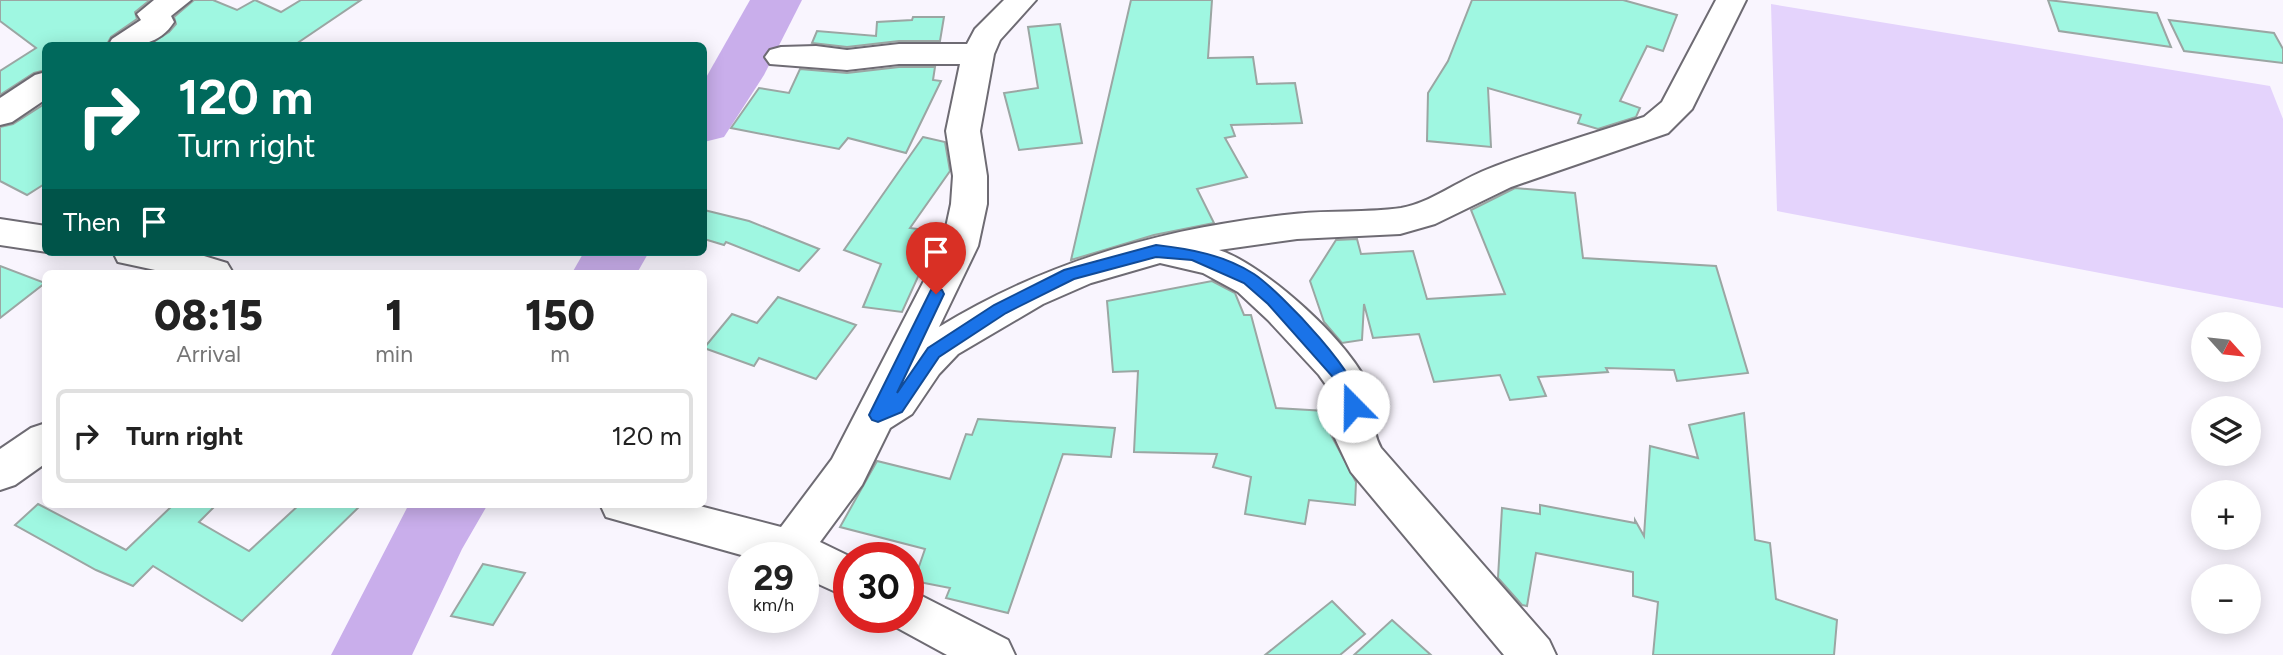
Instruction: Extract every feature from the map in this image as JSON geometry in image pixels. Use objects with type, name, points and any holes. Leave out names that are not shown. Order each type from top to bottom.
[{"type":"street","points":[[129,42],[159,22],[152,14],[176,0]]},
{"type":"street","points":[[794,542],[847,472],[878,415],[960,246],[969,195],[963,131],[978,54],[986,36],[1021,0]]},
{"type":"street","points":[[878,415],[896,407],[933,353],[1000,309],[1069,275],[1156,251],[1289,226],[1400,220],[1422,215],[1499,178],[1656,125],[1675,109],[1731,0]]},
{"type":"street","points":[[781,57],[816,55],[847,61],[899,54],[978,54]]},
{"type":"street","points":[[0,114],[42,86]]},
{"type":"street","points":[[0,232],[42,238]]},
{"type":"street","points":[[1156,251],[1193,255],[1220,264],[1250,279],[1274,300],[1338,371],[1349,388],[1353,406],[1352,425],[1366,460],[1533,655]]},
{"type":"street","points":[[156,256],[204,270]]},
{"type":"street","points":[[0,472],[42,443]]},
{"type":"street","points":[[636,508],[767,542]]},
{"type":"street","points":[[924,619],[992,655]]},
{"type":"shaded area","points":[[1771,4],[2270,86],[2283,119],[2283,308],[1777,211]]},
{"type":"building","points":[[0,0],[150,0],[135,12],[137,19],[111,37],[108,42],[42,42],[42,71],[34,73],[0,95],[0,71],[36,48],[0,21]]},
{"type":"building","points":[[194,0],[213,0],[237,10],[255,0],[281,12],[301,0],[361,0],[299,42],[153,42],[176,24],[174,17]]},
{"type":"building","points":[[1131,0],[1212,0],[1208,58],[1253,57],[1257,84],[1295,83],[1302,123],[1231,125],[1235,136],[1225,138],[1247,177],[1197,189],[1214,223],[1154,235],[1071,260]]},
{"type":"building","points":[[1472,0],[1623,0],[1677,15],[1663,51],[1647,46],[1620,101],[1640,108],[1636,117],[1598,129],[1578,123],[1581,115],[1488,88],[1491,147],[1427,141],[1428,93],[1448,61]]},
{"type":"building","points":[[2048,0],[2157,13],[2171,47],[2059,31]]},
{"type":"building","points":[[913,17],[944,17],[940,41],[899,41],[847,47],[812,43],[817,31],[876,36],[877,22],[912,20]]},
{"type":"building","points":[[2169,20],[2274,33],[2283,49],[2283,63],[2184,51]]},
{"type":"building","points":[[1060,24],[1082,143],[1019,150],[1004,93],[1038,88],[1028,27]]},
{"type":"building","points":[[899,67],[935,67],[933,80],[941,81],[906,153],[848,138],[839,149],[731,128],[759,88],[789,93],[800,69],[847,73]]},
{"type":"building","points":[[42,106],[42,186],[27,195],[0,181],[0,127],[13,124]]},
{"type":"building","points":[[923,137],[945,142],[950,171],[910,228],[925,230],[923,235],[936,237],[902,312],[863,307],[881,264],[844,250]]},
{"type":"building","points":[[1515,188],[1575,193],[1583,258],[1716,266],[1748,373],[1677,381],[1674,370],[1606,368],[1608,372],[1538,377],[1546,396],[1510,400],[1500,375],[1434,382],[1419,334],[1373,338],[1364,304],[1362,340],[1342,343],[1324,322],[1310,281],[1336,240],[1357,239],[1361,254],[1413,251],[1427,299],[1505,294],[1471,210]]},
{"type":"building","points":[[707,211],[749,221],[819,249],[799,271],[726,242],[724,245],[707,240]]},
{"type":"building","points":[[0,266],[42,282],[42,285],[0,318]]},
{"type":"building","points":[[1212,281],[1235,293],[1244,315],[1251,315],[1276,408],[1326,411],[1331,435],[1356,482],[1355,505],[1309,500],[1305,524],[1245,514],[1251,477],[1213,467],[1217,454],[1134,452],[1138,371],[1113,372],[1107,301]]},
{"type":"building","points":[[778,297],[856,325],[816,379],[759,358],[754,366],[707,349],[707,344],[732,314],[757,323]]},
{"type":"building","points":[[1744,413],[1755,540],[1770,543],[1776,599],[1837,620],[1834,655],[1653,655],[1658,602],[1633,596],[1633,572],[1536,553],[1527,606],[1522,605],[1498,578],[1502,508],[1540,514],[1540,505],[1635,523],[1635,520],[1644,536],[1650,446],[1698,458],[1689,425]]},
{"type":"building","points":[[978,419],[1115,428],[1111,457],[1063,454],[1008,613],[946,598],[950,588],[924,583],[924,542],[898,542],[840,527],[877,461],[950,479],[966,434],[972,435]]},
{"type":"building","points":[[38,504],[126,550],[170,508],[213,508],[199,522],[249,551],[296,508],[358,508],[242,621],[153,566],[133,586],[96,570],[15,525]]},
{"type":"building","points":[[483,564],[525,573],[493,625],[451,616]]},
{"type":"building","points":[[1332,601],[1365,634],[1340,655],[1265,655]]},
{"type":"building","points":[[1392,620],[1431,655],[1354,655]]},
{"type":"waterway","points":[[707,118],[736,75],[776,0]]},
{"type":"waterway","points":[[606,270],[615,256]]},
{"type":"waterway","points":[[371,655],[436,526],[448,508]]},
{"type":"route","points":[[936,294],[878,415],[896,407],[933,353],[1000,309],[1069,275],[1156,251],[1193,255],[1220,264],[1250,279],[1274,300],[1338,371],[1349,388],[1353,406]]}]
